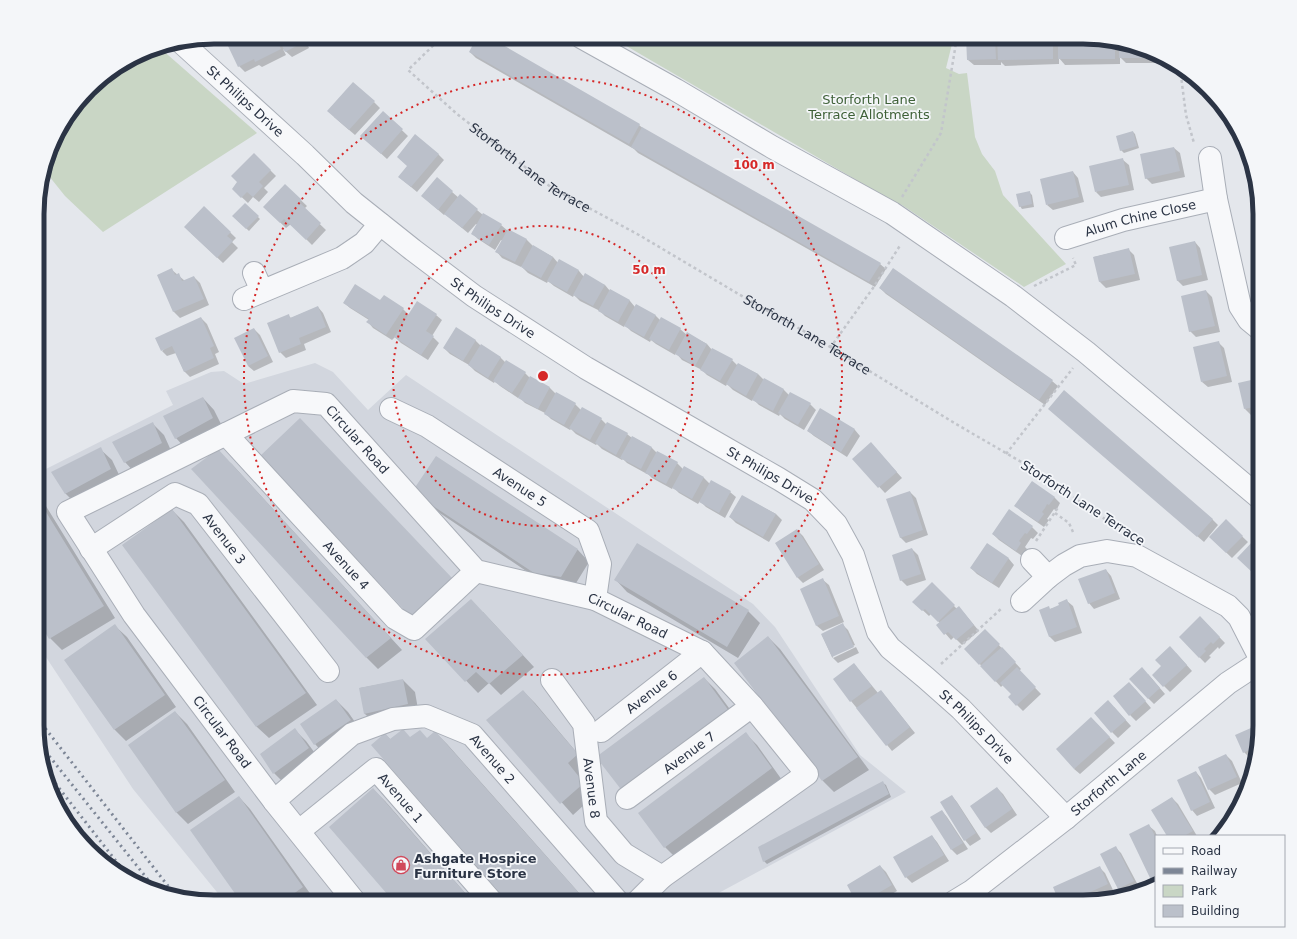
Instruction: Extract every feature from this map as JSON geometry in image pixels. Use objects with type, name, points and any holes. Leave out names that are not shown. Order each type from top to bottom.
[{"type":"street","points":[[594,44],[676,90],[772,147],[892,213],[1014,296],[1086,352],[1253,492]]},
{"type":"street","name":"St Philips Drive","points":[[185,46],[354,203],[474,296],[586,368],[813,500],[836,524],[853,555],[878,632],[890,648],[961,709],[1066,818]]},
{"type":"street","points":[[1210,158],[1216,199],[1240,306],[1253,324]]},
{"type":"street","name":"Alum Chine Close","points":[[1066,238],[1123,220],[1216,199]]},
{"type":"street","points":[[253,288],[342,258],[364,243],[380,224]]},
{"type":"street","name":"Circular Road","points":[[349,895],[274,801],[134,615],[68,512],[293,401],[326,404],[476,571],[595,599],[702,652],[752,706],[806,774],[662,877],[644,895]]},
{"type":"street","name":"Avenue 5","points":[[391,409],[427,426],[588,531],[600,564],[595,599]]},
{"type":"street","name":"Avenue 4","points":[[226,434],[395,618],[414,629],[476,571]]},
{"type":"street","name":"Avenue 3","points":[[91,548],[175,494],[198,504],[328,672]]},
{"type":"street","points":[[1022,601],[1048,577],[1064,565],[1080,556],[1107,551],[1137,556],[1228,606],[1238,617],[1253,645]]},
{"type":"street","points":[[1032,560],[1048,577]]},
{"type":"street","name":"Avenue 6","points":[[601,731],[702,652]]},
{"type":"street","name":"Storforth Lane","points":[[965,895],[1066,818],[1228,683],[1253,667]]},
{"type":"street","name":"Avenue 8","points":[[552,680],[584,724],[596,821],[624,854],[662,877]]},
{"type":"street","name":"Avenue 7","points":[[627,798],[752,706]]},
{"type":"street","name":"Avenue 2","points":[[274,801],[352,734],[393,719],[426,716],[472,735],[612,895]]},
{"type":"street","name":"Avenue 1","points":[[299,831],[376,769],[486,895]]},
{"type":"path","name":"Storforth Lane Terrace","points":[[435,44],[408,70],[457,114],[552,188],[646,239],[809,334],[1006,454],[1049,478],[1094,512],[1130,534]]},
{"type":"path","points":[[892,213],[941,133],[956,44]]},
{"type":"path","points":[[1181,76],[1186,115],[1196,150],[1210,158]]},
{"type":"path","points":[[830,348],[873,288],[911,227]]},
{"type":"path","points":[[1014,296],[1076,264],[1066,238]]},
{"type":"path","points":[[1006,454],[1086,352]]},
{"type":"path","points":[[1032,560],[1026,554],[1034,546],[1059,506]]},
{"type":"path","points":[[1055,513],[1069,523],[1073,532]]},
{"type":"path","points":[[926,678],[1006,604],[1022,601]]},
{"type":"shaded area","points":[[315,363],[333,372],[368,410],[406,375],[753,604],[775,627],[860,755],[906,792],[715,895],[219,895],[133,789],[44,654],[44,470],[173,405],[166,391],[211,372],[224,371],[244,384]]},
{"type":"green space","name":"Storforth Lane Terrace Allotments","points":[[623,44],[952,44],[946,68],[959,74],[967,73],[975,137],[982,154],[995,171],[1003,195],[1066,264],[1024,287],[902,205],[894,202]]},
{"type":"green space","points":[[164,52],[257,133],[103,232],[65,196],[49,175],[53,159],[67,129],[86,102],[102,86],[129,67],[159,53]]},
{"type":"building","points":[[232,44],[278,44],[281,49],[255,62],[254,59],[238,67],[228,46]]},
{"type":"building","points":[[281,44],[300,44],[285,52]]},
{"type":"building","points":[[473,44],[501,44],[640,124],[629,144],[469,52]]},
{"type":"building","points":[[966,44],[995,44],[996,59],[967,60]]},
{"type":"building","points":[[997,44],[1053,44],[1053,59],[998,60]]},
{"type":"building","points":[[1058,44],[1094,44],[1115,47],[1115,59],[1058,59]]},
{"type":"building","points":[[1119,48],[1150,58],[1119,58]]},
{"type":"building","points":[[353,82],[375,101],[349,130],[327,111]]},
{"type":"building","points":[[383,111],[403,129],[381,154],[360,136]]},
{"type":"building","points":[[642,127],[881,263],[869,282],[631,147]]},
{"type":"building","points":[[1133,131],[1137,146],[1120,151],[1116,136]]},
{"type":"building","points":[[415,134],[439,154],[411,187],[398,177],[407,166],[397,157]]},
{"type":"building","points":[[1174,147],[1180,171],[1145,179],[1140,154]]},
{"type":"building","points":[[254,153],[271,170],[259,182],[263,186],[253,197],[247,192],[241,198],[232,189],[237,182],[231,176]]},
{"type":"building","points":[[1123,158],[1129,185],[1095,192],[1089,166]]},
{"type":"building","points":[[1245,170],[1247,170],[1250,181],[1253,203],[1252,203]]},
{"type":"building","points":[[1073,171],[1079,197],[1046,205],[1040,179]]},
{"type":"building","points":[[437,177],[453,191],[438,210],[421,196]]},
{"type":"building","points":[[285,184],[302,200],[299,202],[321,223],[306,240],[284,219],[280,223],[263,207]]},
{"type":"building","points":[[1030,191],[1032,204],[1019,207],[1016,194]]},
{"type":"building","points":[[460,194],[478,209],[462,228],[444,214]]},
{"type":"building","points":[[245,203],[259,216],[246,229],[232,216]]},
{"type":"building","points":[[204,206],[231,232],[227,236],[233,241],[217,258],[184,227]]},
{"type":"building","points":[[483,213],[502,224],[489,245],[471,234]]},
{"type":"building","points":[[508,229],[527,239],[515,262],[495,252]]},
{"type":"building","points":[[1195,241],[1202,275],[1177,281],[1169,247]]},
{"type":"building","points":[[533,245],[553,257],[541,278],[521,267]]},
{"type":"building","points":[[1129,248],[1135,274],[1099,282],[1093,257]]},
{"type":"building","points":[[559,259],[579,270],[567,292],[547,281]]},
{"type":"building","points":[[172,268],[175,275],[179,273],[182,281],[194,276],[204,299],[173,312],[157,275]]},
{"type":"building","points":[[893,268],[1053,380],[1039,400],[879,288]]},
{"type":"building","points":[[585,273],[605,285],[593,306],[573,295]]},
{"type":"building","points":[[355,284],[380,300],[384,295],[404,308],[386,335],[366,322],[369,319],[343,303]]},
{"type":"building","points":[[610,289],[630,300],[618,322],[598,311]]},
{"type":"building","points":[[1206,290],[1215,326],[1189,332],[1181,296]]},
{"type":"building","points":[[417,301],[437,314],[426,331],[434,336],[421,355],[394,337]]},
{"type":"building","points":[[636,304],[656,315],[644,337],[624,326]]},
{"type":"building","points":[[318,306],[326,327],[299,338],[301,344],[279,353],[267,323],[289,314],[290,318]]},
{"type":"building","points":[[201,317],[214,346],[210,348],[214,358],[184,372],[172,346],[161,351],[155,338]]},
{"type":"building","points":[[661,317],[681,328],[669,350],[649,339]]},
{"type":"building","points":[[456,327],[476,340],[463,361],[443,348]]},
{"type":"building","points":[[254,328],[268,356],[248,366],[234,338]]},
{"type":"building","points":[[687,332],[707,344],[695,366],[675,354]]},
{"type":"building","points":[[1219,341],[1227,376],[1201,382],[1193,347]]},
{"type":"building","points":[[481,344],[501,357],[488,378],[468,365]]},
{"type":"building","points":[[712,348],[733,359],[720,381],[700,370]]},
{"type":"building","points":[[506,360],[526,372],[512,393],[493,381]]},
{"type":"building","points":[[738,363],[758,374],[746,396],[726,384]]},
{"type":"building","points":[[530,376],[550,387],[538,409],[518,398]]},
{"type":"building","points":[[764,378],[784,389],[773,411],[752,400]]},
{"type":"building","points":[[1253,380],[1253,407],[1244,409],[1238,383]]},
{"type":"building","points":[[1064,390],[1213,519],[1197,537],[1048,409]]},
{"type":"building","points":[[556,392],[576,403],[564,425],[544,414]]},
{"type":"building","points":[[790,392],[811,403],[798,425],[778,413]]},
{"type":"building","points":[[203,397],[213,418],[175,439],[163,416]]},
{"type":"building","points":[[582,407],[602,418],[590,440],[569,428]]},
{"type":"building","points":[[820,408],[855,429],[841,452],[807,431]]},
{"type":"building","points":[[300,418],[453,579],[411,617],[259,457]]},
{"type":"building","points":[[153,422],[162,443],[124,463],[112,442]]},
{"type":"building","points":[[607,422],[628,433],[616,455],[595,443]]},
{"type":"building","points":[[632,436],[652,447],[641,469],[620,458]]},
{"type":"building","points":[[871,442],[897,472],[878,488],[852,459]]},
{"type":"building","points":[[101,447],[111,469],[65,494],[51,472]]},
{"type":"building","points":[[218,449],[391,638],[366,658],[191,469]]},
{"type":"building","points":[[657,451],[678,462],[666,484],[645,473]]},
{"type":"building","points":[[436,456],[578,549],[561,577],[534,573],[412,492]]},
{"type":"building","points":[[684,466],[704,477],[692,499],[672,488]]},
{"type":"building","points":[[711,480],[731,491],[719,513],[699,502]]},
{"type":"building","points":[[1032,481],[1055,497],[1049,505],[1047,504],[1042,512],[1044,514],[1038,522],[1014,506]]},
{"type":"building","points":[[910,491],[923,530],[900,538],[886,499]]},
{"type":"building","points":[[742,495],[776,514],[763,537],[729,517]]},
{"type":"building","points":[[44,509],[104,606],[49,639],[44,630]]},
{"type":"building","points":[[172,509],[306,693],[256,727],[122,545]]},
{"type":"building","points":[[1009,509],[1033,526],[1019,541],[1021,543],[1016,551],[992,534]]},
{"type":"building","points":[[1226,519],[1243,536],[1226,553],[1209,537]]},
{"type":"building","points":[[797,529],[819,564],[797,578],[775,543]]},
{"type":"building","points":[[1253,541],[1253,573],[1237,558]]},
{"type":"building","points":[[637,543],[749,610],[727,647],[614,580]]},
{"type":"building","points":[[987,543],[1009,558],[992,583],[970,568]]},
{"type":"building","points":[[912,548],[921,574],[900,581],[892,555]]},
{"type":"building","points":[[1106,569],[1115,593],[1088,604],[1078,579]]},
{"type":"building","points":[[823,578],[839,616],[816,626],[800,589]]},
{"type":"building","points":[[932,582],[955,605],[938,622],[925,609],[922,611],[912,602]]},
{"type":"building","points":[[471,599],[523,655],[489,684],[476,672],[465,682],[425,639]]},
{"type":"building","points":[[1067,599],[1077,627],[1049,637],[1039,610],[1049,606],[1050,609]]},
{"type":"building","points":[[959,606],[974,625],[956,640],[948,632],[944,635],[936,625]]},
{"type":"building","points":[[1200,616],[1220,637],[1213,644],[1211,642],[1204,649],[1206,651],[1199,658],[1179,637]]},
{"type":"building","points":[[843,623],[854,647],[832,657],[821,634]]},
{"type":"building","points":[[115,624],[165,695],[114,730],[64,660]]},
{"type":"building","points":[[985,629],[1000,644],[979,665],[964,649]]},
{"type":"building","points":[[768,636],[858,757],[822,781],[734,663]]},
{"type":"building","points":[[1170,646],[1187,665],[1163,687],[1152,675],[1161,666],[1155,660]]},
{"type":"building","points":[[1002,647],[1016,662],[995,682],[980,666]]},
{"type":"building","points":[[854,663],[872,686],[850,702],[833,679]]},
{"type":"building","points":[[1017,667],[1036,687],[1016,706],[1008,697],[1011,694],[1000,683]]},
{"type":"building","points":[[1142,667],[1160,688],[1148,699],[1129,679]]},
{"type":"building","points":[[704,677],[729,711],[623,792],[596,757]]},
{"type":"building","points":[[403,679],[408,704],[364,714],[359,688]]},
{"type":"building","points":[[1129,682],[1146,701],[1129,716],[1113,696]]},
{"type":"building","points":[[523,690],[578,754],[568,763],[584,783],[560,804],[486,720]]},
{"type":"building","points":[[881,690],[910,727],[886,746],[856,708]]},
{"type":"building","points":[[336,699],[351,720],[314,745],[300,724]]},
{"type":"building","points":[[1108,700],[1126,720],[1111,733],[1094,713]]},
{"type":"building","points":[[175,711],[225,780],[176,813],[128,745]]},
{"type":"building","points":[[1091,717],[1110,737],[1074,769],[1056,749]]},
{"type":"building","points":[[1253,727],[1252,749],[1243,753],[1235,735]]},
{"type":"building","points":[[295,728],[309,748],[273,774],[260,754]]},
{"type":"building","points":[[403,729],[410,737],[420,730],[427,738],[435,731],[581,895],[502,895],[371,745],[385,733],[390,739]]},
{"type":"building","points":[[746,732],[772,768],[664,848],[638,813]]},
{"type":"building","points":[[1226,754],[1237,777],[1208,790],[1198,767]]},
{"type":"building","points":[[1196,771],[1210,802],[1191,811],[1177,780]]},
{"type":"building","points":[[883,781],[889,794],[763,862],[758,847]]},
{"type":"building","points":[[997,787],[1012,809],[985,828],[970,806]]},
{"type":"building","name":"Ashgate Hospice Furniture Store","points":[[373,788],[467,895],[388,895],[329,827]]},
{"type":"building","points":[[952,795],[976,833],[964,841],[940,802]]},
{"type":"building","points":[[239,796],[303,887],[292,895],[236,895],[190,830]]},
{"type":"building","points":[[1172,797],[1193,831],[1186,835],[1166,835],[1151,810]]},
{"type":"building","points":[[942,810],[963,843],[951,850],[930,817]]},
{"type":"building","points":[[1149,824],[1155,836],[1155,878],[1151,880],[1129,834]]},
{"type":"building","points":[[932,835],[944,855],[905,878],[893,857]]},
{"type":"building","points":[[1116,846],[1134,881],[1118,889],[1100,854]]},
{"type":"building","points":[[880,865],[892,885],[875,895],[852,895],[847,885]]},
{"type":"building","points":[[1100,866],[1108,884],[1084,895],[1056,895],[1053,887]]},
{"type":"railway","points":[[44,727],[170,889]]},
{"type":"railway","points":[[46,752],[150,882]]},
{"type":"railway","points":[[53,781],[120,866]]},
{"type":"place","name":"Ashgate Hospice Furniture Store","points":[[401,865]]}]
